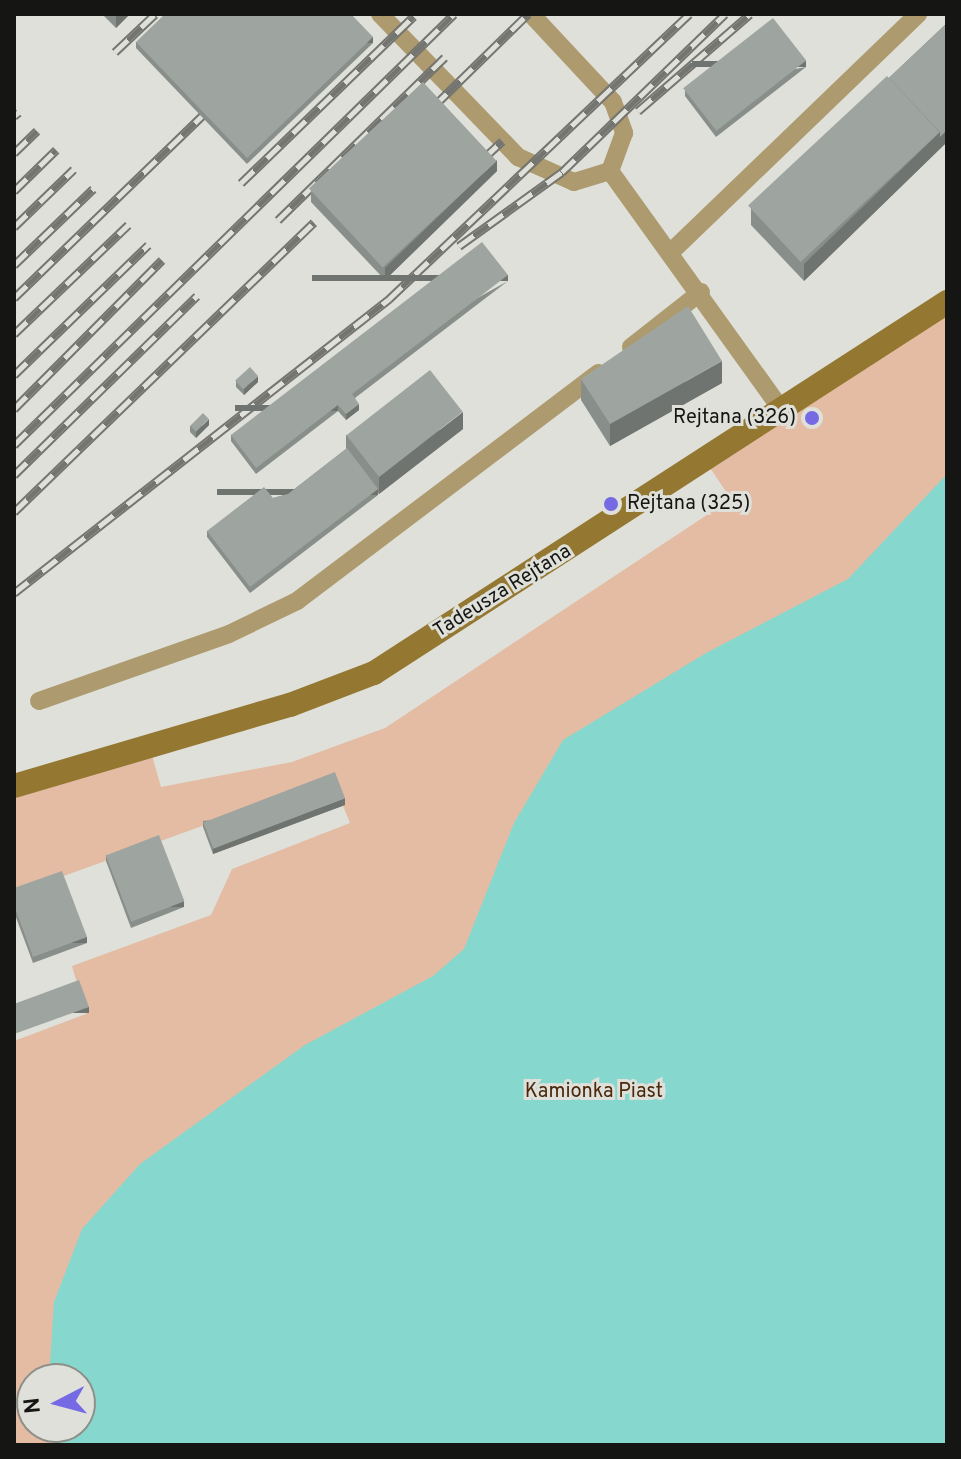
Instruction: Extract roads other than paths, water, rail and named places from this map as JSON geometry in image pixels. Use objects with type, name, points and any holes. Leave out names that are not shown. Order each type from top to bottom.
[{"type":"street","name":"Tadeusza Rejtana","points":[[14,786],[290,705],[374,673],[783,412],[947,302]]},
{"type":"lane","points":[[380,14],[518,157],[574,182],[610,171]]},
{"type":"lane","points":[[531,14],[613,102],[624,133],[610,171]]},
{"type":"lane","points":[[672,251],[918,14]]},
{"type":"lane","points":[[610,171],[672,251],[783,412]]},
{"type":"lane","points":[[39,701],[229,634],[297,601],[701,292]]},
{"type":"water","name":"Kamionka Piast","points":[[947,474],[947,1445],[54,1445],[96,1443],[96,1363],[50,1363],[54,1302],[82,1229],[140,1164],[305,1045],[433,976],[464,949],[514,823],[563,740],[706,653],[848,579]]},
{"type":"railway","points":[[115,52],[155,14]]},
{"type":"railway","points":[[14,445],[454,14]]},
{"type":"railway","points":[[434,106],[528,14]]},
{"type":"railway","points":[[14,593],[389,299],[689,14]]},
{"type":"railway","points":[[459,246],[562,172],[725,14]]},
{"type":"railway","points":[[638,111],[750,14]]},
{"type":"railway","points":[[241,183],[414,16]]},
{"type":"railway","points":[[278,220],[445,57]]},
{"type":"railway","points":[[14,116],[19,112]]},
{"type":"railway","points":[[14,298],[202,116]]},
{"type":"railway","points":[[14,153],[37,131]]},
{"type":"railway","points":[[484,158],[502,141]]},
{"type":"railway","points":[[14,191],[56,150]]},
{"type":"railway","points":[[14,227],[74,169]]},
{"type":"railway","points":[[14,265],[93,189]]},
{"type":"railway","points":[[14,512],[314,222]]},
{"type":"railway","points":[[14,334],[128,225]]},
{"type":"railway","points":[[14,375],[148,245]]},
{"type":"railway","points":[[14,409],[162,260]]},
{"type":"railway","points":[[14,475],[197,296]]},
{"type":"place","name":"Rejtana (326)","points":[[812,418]]},
{"type":"place","name":"Rejtana (325)","points":[[611,504]]}]
